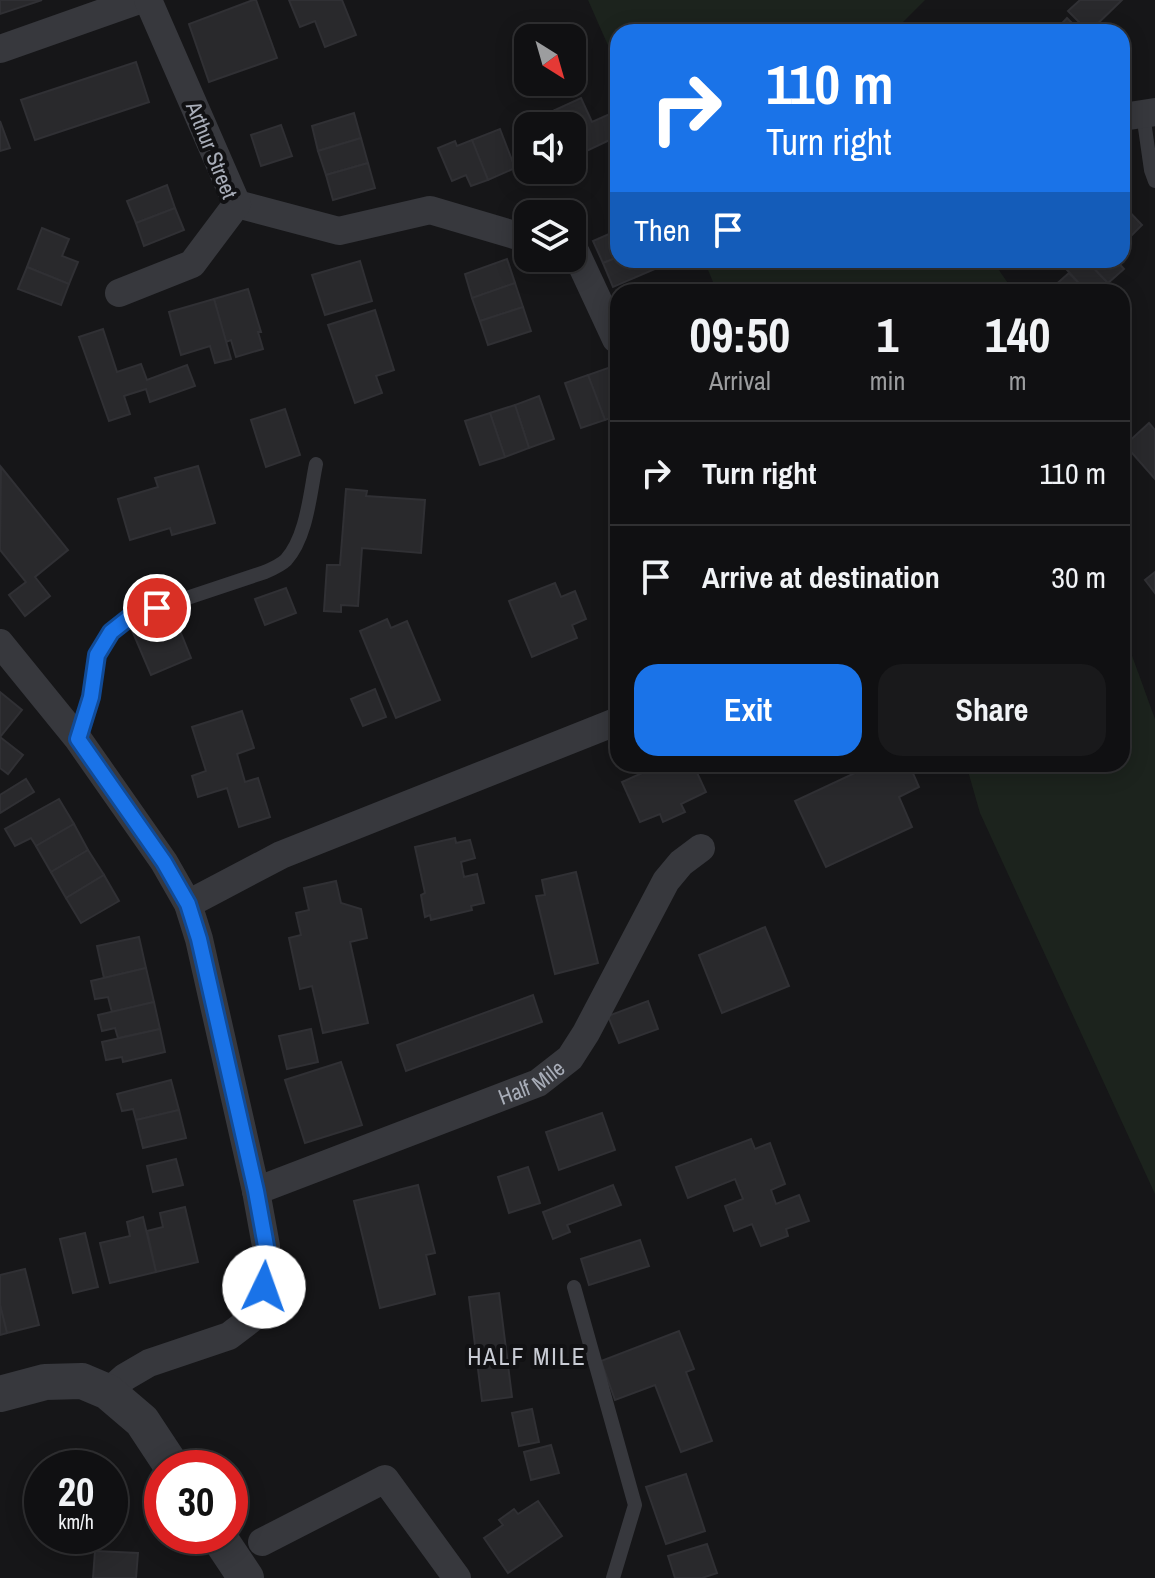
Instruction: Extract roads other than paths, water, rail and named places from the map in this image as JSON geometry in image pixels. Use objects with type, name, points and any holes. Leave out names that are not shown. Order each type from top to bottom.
[{"type":"street","points":[[0,49],[139,0]]},
{"type":"street","name":"Arthur Street","points":[[119,293],[192,264],[237,204],[148,0]]},
{"type":"street","points":[[237,204],[339,231],[430,210],[514,235]]},
{"type":"street","points":[[585,272],[610,326]]},
{"type":"street","points":[[0,643],[78,739],[164,862],[188,904],[199,939],[266,1246],[264,1287],[255,1316],[229,1336],[149,1363],[125,1377],[108,1392]]},
{"type":"street","points":[[188,904],[281,855],[610,724]]},
{"type":"street","name":"Half Mile","points":[[256,1191],[538,1083],[570,1058],[666,881],[681,863],[701,848]]},
{"type":"street","points":[[0,1394],[45,1382],[82,1381],[108,1392],[142,1421],[161,1450]]},
{"type":"street","points":[[262,1542],[385,1479],[457,1578]]},
{"type":"street","points":[[230,1554],[246,1578]]},
{"type":"lane","points":[[1142,114],[1155,181]]},
{"type":"lane","points":[[78,739],[91,697],[97,655],[111,632],[130,617],[265,572],[284,562],[296,547],[303,528],[316,464]]},
{"type":"lane","points":[[574,1287],[635,1505],[613,1578]]},
{"type":"district","name":"HALF MILE","points":[[527,1356]]}]
